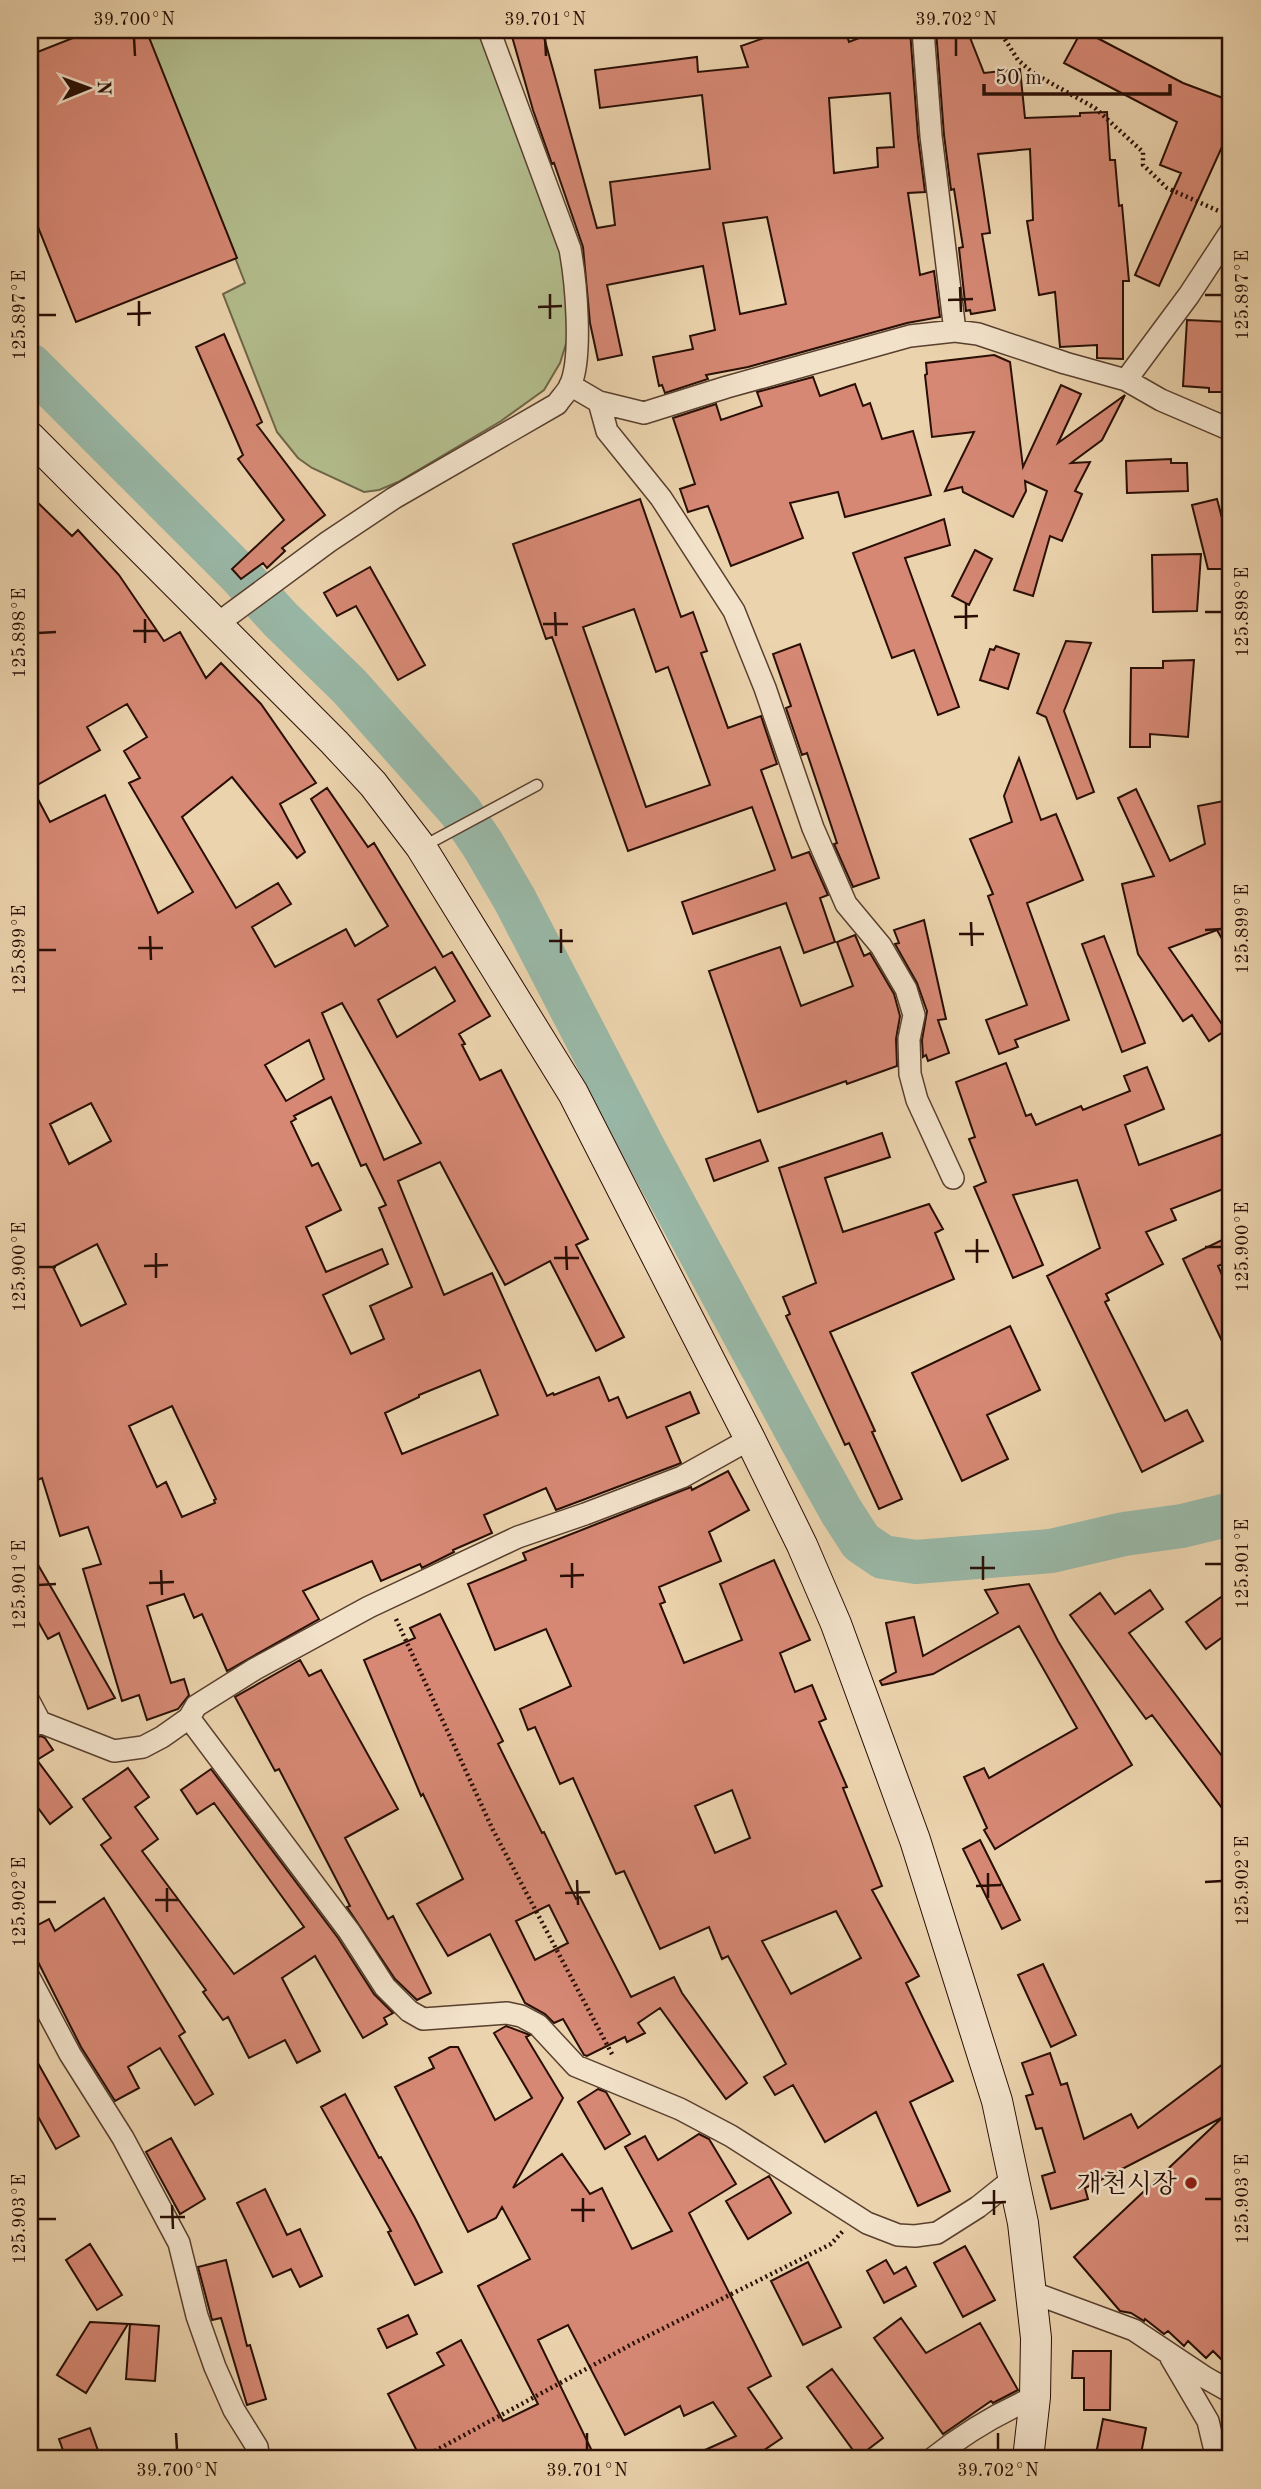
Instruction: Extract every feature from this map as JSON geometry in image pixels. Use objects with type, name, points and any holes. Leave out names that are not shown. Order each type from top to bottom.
[{"type":"street","points":[[227,616],[394,498],[557,404],[570,385],[578,357],[575,272],[570,249],[489,30]]},
{"type":"street","points":[[923,30],[931,136],[955,331]]},
{"type":"street","points":[[1126,380],[1189,295],[1231,231]]},
{"type":"street","points":[[570,385],[599,402],[644,413],[910,336],[955,331],[978,334],[1126,380],[1161,400],[1231,430]]},
{"type":"street","points":[[599,402],[607,431],[661,498],[734,611],[765,688],[813,828],[846,904],[881,946],[906,989],[914,1015],[909,1039],[910,1074],[917,1100],[953,1178]]},
{"type":"street","points":[[30,437],[227,616],[288,694],[432,842],[573,1093],[750,1439],[802,1545],[866,1702],[915,1840],[997,2101],[1023,2223],[1036,2338],[1035,2397],[1028,2459]]},
{"type":"street","points":[[30,1703],[35,1724],[59,1728],[79,1739],[114,1751],[142,1747],[189,1718],[196,1706],[255,1668],[387,1599],[518,1537],[682,1477],[750,1439]]},
{"type":"street","points":[[189,1718],[349,1931],[385,1987],[409,2011],[423,2019],[507,2012],[522,2016],[538,2025],[576,2066],[680,2109],[731,2136],[857,2216],[898,2235],[915,2236],[937,2232],[978,2207],[1013,2179]]},
{"type":"street","points":[[30,1979],[70,2054],[123,2138],[179,2243],[197,2316],[215,2367],[234,2410],[257,2447],[259,2459]]},
{"type":"street","points":[[1031,2292],[1134,2330],[1231,2392]]},
{"type":"street","points":[[1168,2353],[1208,2421],[1217,2459]]},
{"type":"street","points":[[932,2459],[947,2446],[1004,2411],[1035,2397]]},
{"type":"lane","points":[[432,842],[537,785]]},
{"type":"path","points":[[999,30],[1018,60],[1033,73],[1095,108],[1143,152],[1143,165],[1167,188],[1231,217]]},
{"type":"path","points":[[387,1599],[493,1830],[629,2087]]},
{"type":"path","points":[[420,2459],[622,2350],[831,2244],[857,2216]]},
{"type":"path","points":[[30,2453],[32,2459]]},
{"type":"green space","points":[[146,30],[480,30],[561,244],[570,331],[560,363],[544,390],[501,421],[398,482],[379,490],[364,492],[312,468],[298,458],[277,432],[223,294],[245,283]]},
{"type":"building","points":[[93,30],[146,30],[237,258],[76,322],[30,207],[30,55]]},
{"type":"building","points":[[542,30],[597,228],[615,225],[610,182],[710,169],[702,95],[600,108],[595,70],[697,57],[698,72],[748,67],[741,46],[787,30],[845,30],[849,42],[880,30],[910,30],[925,192],[908,193],[920,275],[934,271],[940,317],[907,323],[748,367],[706,375],[708,379],[665,393],[662,385],[659,386],[653,357],[693,349],[690,336],[715,330],[703,266],[607,285],[622,355],[598,360],[590,323],[583,247],[533,110],[511,33]],"holes":[[[890,93],[894,147],[877,148],[878,167],[834,173],[829,98]],[[767,217],[786,304],[740,314],[723,223]]]},
{"type":"building","points":[[936,30],[967,30],[984,73],[1020,69],[1025,118],[1107,112],[1110,160],[1115,160],[1129,281],[1123,281],[1123,359],[1097,358],[1097,345],[1060,347],[1055,292],[1039,295],[1027,221],[1033,220],[1030,149],[978,154],[990,233],[982,234],[995,310],[971,314],[970,310],[966,311],[959,248],[963,247],[954,189],[951,190],[944,135]]},
{"type":"building","points":[[1082,30],[1183,83],[1231,101],[1231,127],[1159,286],[1135,275],[1181,173],[1160,165],[1177,122],[1064,63]]},
{"type":"building","points":[[1187,320],[1231,322],[1229,392],[1209,392],[1209,388],[1183,386]]},
{"type":"building","points":[[224,334],[262,422],[257,425],[325,515],[282,548],[285,551],[267,568],[263,563],[241,579],[232,569],[284,520],[238,459],[243,455],[196,347]]},
{"type":"building","points":[[994,355],[1010,362],[1023,467],[1061,385],[1081,394],[1058,443],[1125,395],[1102,440],[1071,463],[1090,462],[1075,491],[1082,494],[1062,541],[1050,536],[1033,596],[1014,590],[1047,491],[1025,481],[1026,491],[1013,517],[963,492],[962,487],[945,491],[974,432],[932,437],[926,363]]},
{"type":"building","points":[[813,377],[820,396],[855,384],[863,406],[870,403],[882,439],[913,431],[931,495],[845,517],[838,492],[790,503],[803,538],[731,566],[708,506],[688,512],[680,489],[695,484],[673,418],[716,404],[721,420],[762,406],[757,392]]},
{"type":"building","points":[[1171,459],[1171,463],[1187,463],[1188,491],[1127,493],[1126,461]]},
{"type":"building","points":[[30,495],[72,536],[78,530],[119,575],[164,641],[180,632],[206,678],[221,663],[261,704],[316,783],[280,804],[305,852],[297,858],[232,777],[182,817],[236,908],[278,883],[291,904],[252,927],[275,967],[346,929],[355,946],[388,926],[311,799],[327,788],[368,847],[374,843],[443,957],[452,952],[490,1016],[459,1034],[465,1044],[462,1045],[480,1080],[501,1070],[588,1239],[576,1245],[624,1337],[596,1351],[550,1261],[505,1285],[440,1162],[398,1181],[444,1295],[492,1273],[547,1396],[599,1377],[609,1401],[618,1397],[627,1418],[690,1392],[699,1413],[666,1427],[681,1463],[556,1510],[546,1488],[484,1515],[492,1533],[453,1550],[454,1552],[422,1568],[420,1564],[381,1581],[372,1561],[303,1591],[319,1619],[227,1671],[202,1614],[194,1618],[184,1594],[147,1606],[171,1683],[184,1679],[189,1695],[178,1709],[147,1720],[139,1695],[122,1701],[83,1569],[101,1564],[88,1527],[60,1536],[42,1478],[30,1483]],"holes":[[[127,704],[147,737],[124,751],[140,778],[129,783],[193,892],[158,913],[105,795],[50,822],[32,788],[100,750],[87,727]],[[435,967],[455,1001],[397,1037],[378,1000]],[[342,1003],[421,1143],[384,1160],[322,1013]],[[309,1040],[324,1079],[286,1101],[265,1065]],[[331,1097],[361,1166],[366,1164],[386,1205],[379,1208],[412,1287],[370,1306],[384,1339],[351,1354],[323,1295],[388,1264],[382,1249],[326,1272],[306,1227],[341,1210],[318,1163],[312,1166],[291,1122],[296,1119],[294,1116]],[[91,1103],[111,1141],[69,1164],[50,1124]],[[97,1244],[126,1304],[81,1326],[53,1267]],[[480,1370],[498,1415],[402,1454],[385,1413],[419,1395]],[[172,1406],[216,1499],[215,1503],[182,1517],[166,1482],[157,1487],[129,1426]]]},
{"type":"building","points":[[640,499],[681,617],[693,612],[707,651],[701,653],[728,728],[761,716],[777,764],[761,770],[792,858],[809,852],[828,895],[820,898],[835,942],[804,953],[786,903],[693,934],[682,902],[775,870],[752,807],[628,851],[552,637],[546,639],[513,544]],"holes":[[[634,609],[656,672],[668,667],[710,785],[646,807],[583,627]]]},
{"type":"building","points":[[1217,499],[1222,518],[1231,516],[1231,569],[1208,569],[1192,505]]},
{"type":"building","points":[[944,519],[950,545],[905,558],[959,707],[938,715],[914,650],[892,658],[853,553]]},
{"type":"building","points":[[975,550],[992,559],[969,605],[952,596]]},
{"type":"building","points":[[1201,554],[1197,611],[1153,612],[1152,555]]},
{"type":"building","points":[[370,567],[425,665],[398,680],[356,606],[337,616],[324,593]]},
{"type":"building","points":[[1066,641],[1091,643],[1064,711],[1094,792],[1077,799],[1046,717],[1037,713]]},
{"type":"building","points":[[800,644],[879,878],[853,887],[834,844],[837,843],[807,753],[802,755],[786,708],[791,706],[773,654]]},
{"type":"building","points":[[996,646],[1019,654],[1008,689],[980,680],[990,649],[994,650]]},
{"type":"building","points":[[1194,660],[1188,737],[1150,734],[1150,747],[1130,747],[1131,668],[1163,668],[1163,661]]},
{"type":"building","points":[[1019,758],[1041,820],[1056,814],[1083,880],[1027,903],[1069,1020],[1015,1040],[1018,1047],[999,1054],[986,1020],[1027,1005],[988,896],[993,894],[970,839],[1012,822],[1004,796]]},
{"type":"building","points":[[1136,789],[1170,861],[1205,844],[1198,806],[1224,801],[1231,843],[1231,955],[1217,930],[1169,948],[1226,1030],[1209,1041],[1192,1015],[1183,1021],[1138,954],[1122,884],[1154,876],[1118,798]]},
{"type":"building","points":[[924,920],[946,1019],[938,1020],[949,1053],[928,1061],[926,1055],[923,1057],[922,1040],[927,1011],[917,983],[895,944],[899,943],[894,930]]},
{"type":"building","points":[[855,935],[864,956],[870,953],[894,994],[900,1016],[896,1039],[897,1066],[758,1112],[709,971],[780,947],[801,1006],[853,986],[837,942]]},
{"type":"building","points":[[1104,936],[1145,1043],[1122,1052],[1082,944]]},
{"type":"building","points":[[1006,1063],[1026,1116],[1031,1114],[1036,1125],[1081,1106],[1083,1110],[1130,1091],[1124,1076],[1147,1067],[1164,1109],[1125,1125],[1139,1165],[1231,1131],[1231,1186],[1171,1209],[1176,1220],[1146,1232],[1163,1264],[1106,1294],[1109,1300],[1105,1302],[1165,1421],[1187,1410],[1203,1441],[1142,1472],[1047,1276],[1100,1248],[1077,1180],[1013,1195],[1043,1265],[1013,1278],[974,1187],[986,1182],[969,1139],[975,1137],[956,1082]]},
{"type":"building","points":[[882,1133],[890,1157],[825,1178],[843,1232],[929,1204],[943,1229],[935,1233],[954,1279],[830,1332],[875,1431],[872,1432],[902,1499],[879,1509],[849,1443],[845,1445],[786,1316],[790,1314],[783,1297],[816,1283],[779,1168]]},
{"type":"building","points":[[760,1140],[768,1161],[714,1181],[706,1159]]},
{"type":"building","points":[[1226,1238],[1231,1248],[1231,1260],[1218,1266],[1231,1295],[1231,1360],[1183,1259]]},
{"type":"building","points":[[1010,1326],[1040,1390],[987,1415],[1008,1459],[962,1481],[912,1373]]},
{"type":"building","points":[[728,1471],[749,1510],[709,1532],[721,1561],[659,1587],[665,1602],[660,1604],[684,1663],[742,1640],[720,1584],[774,1560],[810,1640],[780,1653],[795,1692],[812,1685],[826,1719],[819,1722],[847,1787],[843,1788],[882,1886],[872,1890],[919,1976],[906,1983],[953,2081],[910,2102],[950,2191],[918,2206],[876,2112],[825,2142],[793,2085],[775,2095],[764,2077],[786,2064],[728,1956],[722,1959],[709,1927],[660,1949],[624,1871],[616,1874],[573,1778],[560,1784],[535,1727],[528,1730],[520,1709],[571,1686],[546,1629],[495,1650],[468,1584],[526,1560],[523,1553],[691,1487],[692,1490]],"holes":[[[732,1790],[750,1838],[715,1853],[695,1806]],[[836,1911],[861,1958],[791,1994],[762,1941]]]},
{"type":"building","points":[[30,1551],[115,1698],[88,1709],[59,1633],[48,1639],[30,1607]]},
{"type":"building","points":[[1029,1584],[1058,1641],[1132,1765],[995,1849],[984,1830],[987,1828],[964,1777],[984,1768],[989,1778],[1077,1728],[1019,1626],[933,1674],[882,1685],[880,1681],[896,1672],[886,1623],[914,1617],[923,1656],[998,1613],[985,1590]]},
{"type":"building","points":[[1150,1590],[1163,1609],[1129,1633],[1231,1768],[1231,1820],[1152,1715],[1146,1719],[1070,1615],[1100,1593],[1115,1614]]},
{"type":"building","points":[[1231,1590],[1231,1631],[1206,1649],[1186,1622]]},
{"type":"building","points":[[440,1614],[503,1741],[498,1744],[542,1833],[544,1832],[576,1899],[580,1897],[631,1997],[674,1977],[682,1993],[747,2083],[726,2099],[660,2008],[638,2023],[645,2033],[627,2042],[625,2037],[587,2056],[563,2019],[554,2023],[545,2014],[525,2003],[490,1934],[448,1956],[417,1904],[463,1879],[423,1794],[421,1796],[364,1660],[415,1638],[410,1628]],"holes":[[[549,1905],[568,1943],[535,1960],[516,1921]]]},
{"type":"building","points":[[300,1660],[309,1676],[321,1670],[398,1809],[345,1838],[388,1919],[393,1916],[431,1993],[417,2000],[395,1979],[347,1907],[350,1906],[279,1769],[275,1771],[235,1697]]},
{"type":"building","points":[[41,1736],[53,1750],[37,1760],[72,1807],[50,1824],[30,1797],[30,1740]]},
{"type":"building","points":[[128,1768],[149,1797],[135,1807],[158,1839],[142,1851],[234,1974],[304,1927],[214,1803],[197,1814],[181,1790],[211,1769],[338,1938],[374,1994],[393,2013],[384,2018],[387,2024],[363,2038],[315,1956],[282,1978],[320,2051],[297,2063],[285,2040],[249,2058],[228,2017],[223,2020],[203,1992],[206,1990],[101,1845],[111,1838],[83,1799]]},
{"type":"building","points":[[980,1840],[1020,1920],[1002,1929],[963,1849]]},
{"type":"building","points":[[104,1898],[185,2032],[179,2036],[213,2094],[195,2105],[160,2048],[128,2067],[139,2088],[115,2101],[81,2047],[30,1946],[30,1929],[49,1919],[55,1931]]},
{"type":"building","points":[[1043,1964],[1076,2035],[1051,2047],[1018,1975]]},
{"type":"building","points":[[506,2026],[530,2035],[526,2037],[563,2098],[513,2188],[562,2154],[590,2194],[602,2188],[632,2249],[672,2231],[625,2147],[645,2136],[658,2160],[699,2134],[709,2139],[736,2184],[689,2213],[771,2376],[748,2388],[782,2438],[751,2459],[685,2459],[736,2436],[713,2402],[684,2416],[680,2406],[625,2435],[568,2325],[538,2340],[592,2451],[576,2459],[421,2459],[388,2394],[444,2365],[437,2353],[461,2340],[503,2421],[538,2404],[478,2286],[530,2259],[502,2207],[496,2218],[468,2232],[395,2087],[434,2068],[429,2058],[450,2047],[458,2047],[495,2120],[532,2098],[494,2033]]},
{"type":"building","points":[[30,2049],[79,2136],[56,2149],[30,2102]]},
{"type":"building","name":"개천시장","points":[[1050,2053],[1061,2085],[1067,2083],[1084,2139],[1131,2114],[1138,2128],[1231,2058],[1231,2369],[1213,2351],[1206,2358],[1188,2341],[1184,2346],[1168,2331],[1164,2334],[1145,2319],[1144,2321],[1131,2313],[1120,2311],[1074,2257],[1223,2117],[1085,2188],[1088,2199],[1051,2209],[1042,2176],[1055,2172],[1042,2128],[1036,2129],[1026,2096],[1033,2094],[1022,2063]]},
{"type":"building","points":[[598,2089],[606,2092],[630,2134],[605,2149],[578,2102]]},
{"type":"building","points":[[345,2094],[415,2218],[442,2272],[415,2285],[388,2232],[391,2231],[321,2107]]},
{"type":"building","points":[[171,2138],[205,2199],[180,2214],[146,2152]]},
{"type":"building","points":[[769,2176],[791,2213],[748,2239],[726,2201]]},
{"type":"building","points":[[265,2189],[287,2235],[300,2229],[322,2276],[300,2287],[291,2269],[273,2277],[237,2203]]},
{"type":"building","points":[[90,2244],[122,2295],[97,2310],[66,2260]]},
{"type":"building","points":[[965,2246],[995,2300],[963,2317],[934,2263]]},
{"type":"building","points":[[226,2260],[247,2346],[250,2345],[266,2399],[247,2405],[221,2318],[212,2320],[198,2267]]},
{"type":"building","points":[[886,2260],[894,2274],[906,2267],[916,2286],[884,2303],[867,2271]]},
{"type":"building","points":[[808,2262],[841,2327],[803,2345],[771,2281]]},
{"type":"building","points":[[408,2315],[417,2334],[387,2348],[378,2329]]},
{"type":"building","points":[[901,2318],[926,2353],[980,2323],[1018,2390],[993,2403],[991,2401],[943,2434],[874,2338]]},
{"type":"building","points":[[90,2322],[128,2324],[86,2393],[57,2375]]},
{"type":"building","points":[[130,2324],[159,2326],[155,2381],[126,2379]]},
{"type":"building","points":[[1073,2351],[1111,2351],[1110,2410],[1084,2410],[1084,2378],[1072,2378]]},
{"type":"building","points":[[832,2369],[883,2438],[858,2457],[807,2387]]},
{"type":"building","points":[[1103,2419],[1146,2428],[1140,2459],[1095,2459]]},
{"type":"building","points":[[90,2428],[101,2459],[66,2459],[59,2439]]},
{"type":"waterway","points":[[30,365],[349,686],[460,811],[515,900],[643,1147],[802,1441],[861,1542],[883,1557],[916,1562],[1051,1551],[1231,1514]]},
{"type":"place","name":"개천시장","points":[[1191,2183]]}]
